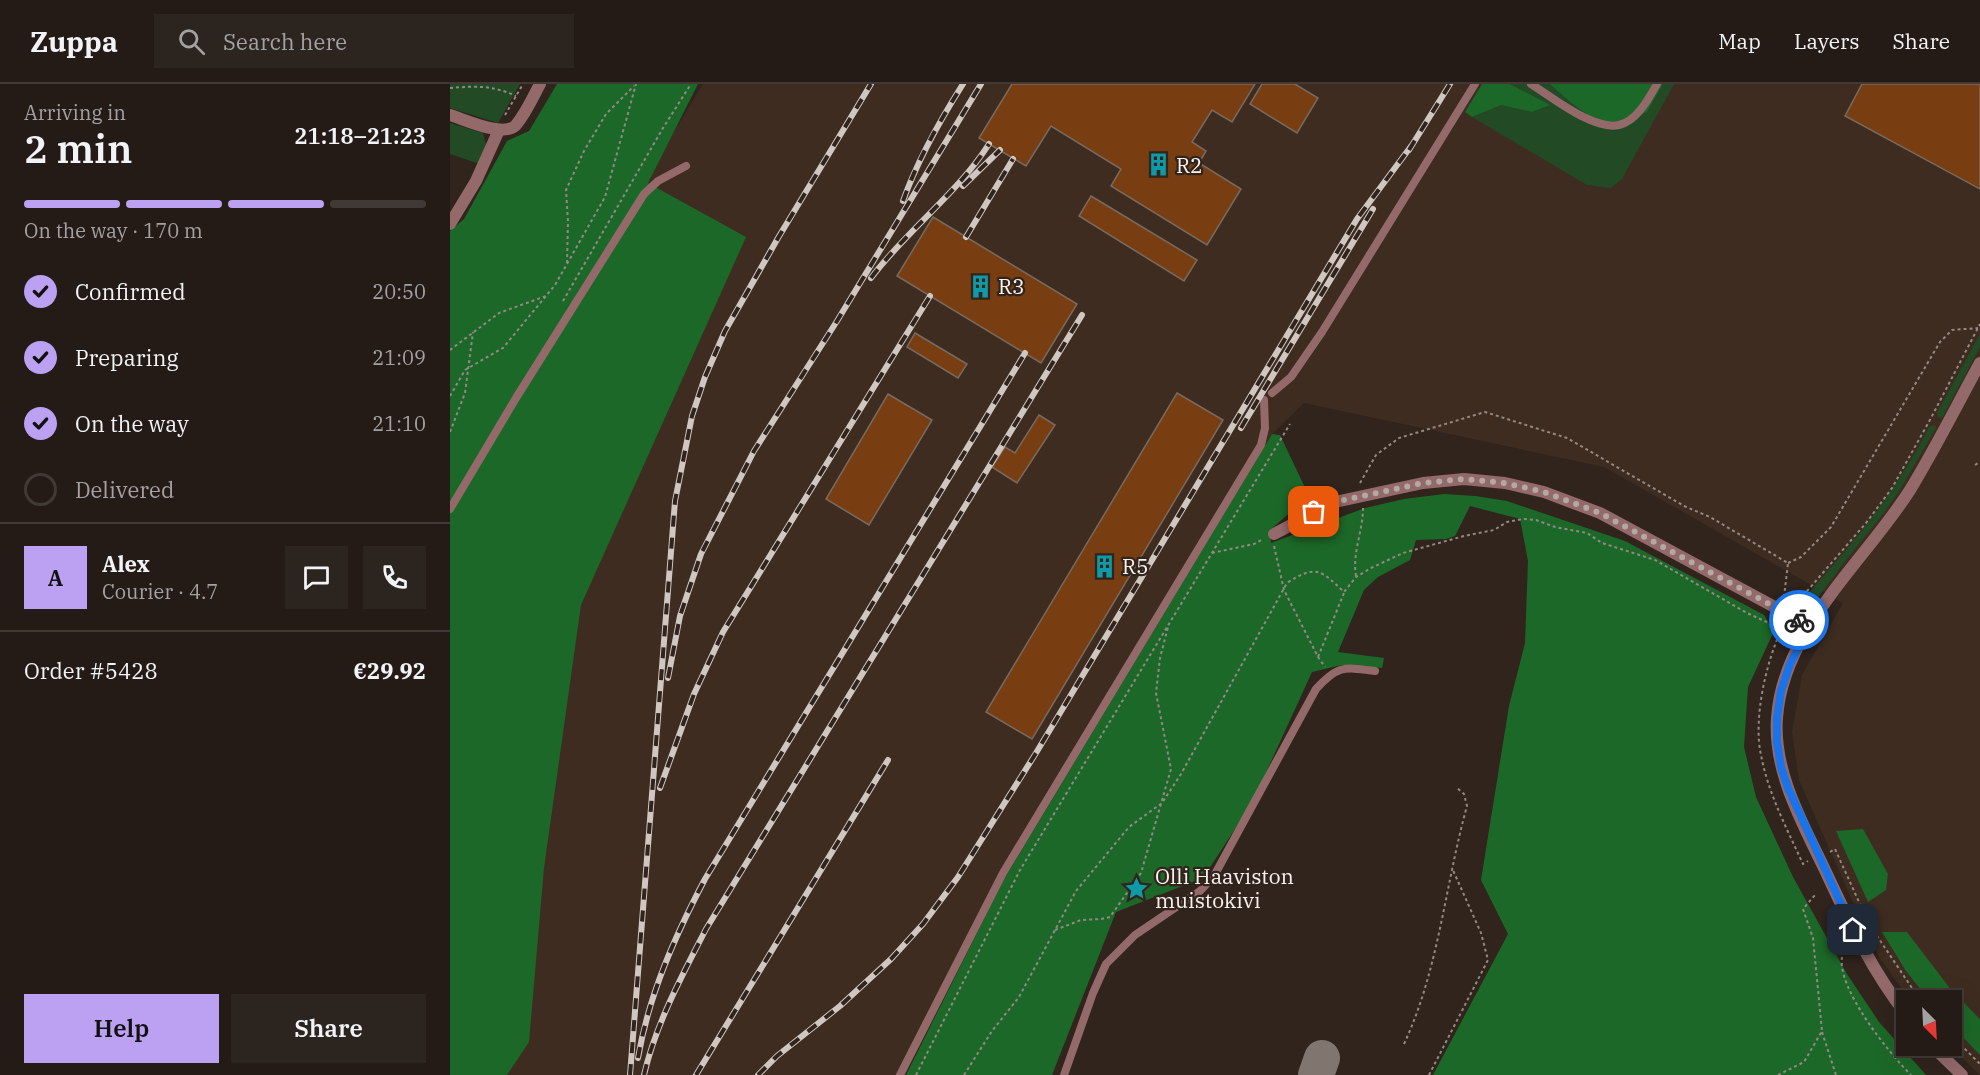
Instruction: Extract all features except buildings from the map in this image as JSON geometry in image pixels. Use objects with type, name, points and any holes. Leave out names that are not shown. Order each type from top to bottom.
[{"type":"street","points":[[450,115],[499,130],[508,130],[516,125],[540,84]]},
{"type":"street","points":[[450,224],[476,181],[499,130]]},
{"type":"street","points":[[1896,999],[1865,953],[1818,857],[1788,788],[1781,767],[1777,742],[1777,718],[1781,691],[1790,664],[1810,626],[1909,490],[1980,363]]},
{"type":"street","points":[[1274,534],[1335,502],[1357,497],[1423,483],[1464,479],[1505,483],[1544,492],[1600,513],[1810,626]]},
{"type":"street","points":[[1942,1056],[1962,1075]]},
{"type":"lane","points":[[1272,393],[1291,377],[1322,332],[1475,84]]},
{"type":"lane","points":[[1531,84],[1585,118],[1602,125],[1620,125],[1633,118],[1657,84]]},
{"type":"lane","points":[[450,509],[516,398],[644,194],[658,182],[686,166]]},
{"type":"lane","points":[[900,1075],[1003,873],[1261,446],[1264,428],[1264,400]]},
{"type":"lane","points":[[1064,1075],[1093,993],[1106,964],[1135,935],[1200,891],[1214,876],[1316,689],[1330,674],[1349,668],[1375,671]]},
{"type":"path","points":[[499,130],[501,122],[523,84]]},
{"type":"path","points":[[450,396],[465,370],[503,348],[546,296],[567,264],[605,197],[636,84]]},
{"type":"path","points":[[567,264],[566,190],[584,151],[606,114],[636,84]]},
{"type":"path","points":[[559,308],[691,84]]},
{"type":"path","points":[[450,88],[495,87],[516,96]]},
{"type":"path","points":[[450,350],[499,313],[546,296]]},
{"type":"path","points":[[1788,563],[1801,557],[1831,527],[1940,342],[1952,330],[1979,326]]},
{"type":"path","points":[[1786,613],[1866,523],[1892,488],[1979,326]]},
{"type":"path","points":[[450,432],[465,393],[473,332]]},
{"type":"path","points":[[1356,578],[1355,557],[1363,519],[1357,497],[1376,455],[1399,438],[1485,411],[1567,438],[1684,507],[1710,517],[1788,563]]},
{"type":"path","points":[[916,1075],[1020,870],[1290,424]]},
{"type":"path","points":[[1975,465],[1980,462]]},
{"type":"path","points":[[1318,657],[1344,592],[1356,578],[1403,553],[1494,530],[1507,522],[1523,519],[1536,520],[1555,528],[1587,533],[1602,543],[1655,560],[1747,613],[1782,629]]},
{"type":"path","points":[[1212,553],[1254,544],[1274,534],[1274,546],[1284,590],[1318,657],[1330,674]]},
{"type":"path","points":[[1788,563],[1786,613],[1775,644],[1764,688],[1760,717],[1760,754],[1770,790],[1803,864],[1835,849],[1869,924],[1913,990]]},
{"type":"path","points":[[964,1075],[992,1031],[1019,997],[1076,891],[1129,826],[1162,803],[1181,774],[1287,583],[1305,572],[1324,573],[1344,592]]},
{"type":"path","points":[[1054,933],[1056,929],[1082,920],[1101,920],[1110,917],[1141,873],[1171,769],[1156,693],[1160,658],[1169,624]]},
{"type":"path","points":[[1404,1044],[1415,1020],[1431,968],[1467,806],[1464,794],[1457,788]]},
{"type":"path","points":[[1429,1075],[1488,960],[1481,933],[1452,868]]},
{"type":"path","points":[[1815,895],[1803,909],[1813,938],[1822,1031],[1836,1075]]},
{"type":"path","points":[[1842,957],[1840,966],[1859,1007],[1892,1056],[1911,1075]]},
{"type":"path","points":[[1778,1075],[1804,1062],[1822,1031]]},
{"type":"path","points":[[1962,1046],[1980,1064]]},
{"type":"shaded area","points":[[703,84],[1980,84],[1980,1075],[1960,1056],[1962,990],[1903,990],[1879,957],[1799,780],[1792,732],[1802,675],[1843,603],[1604,467],[1304,403],[1272,434],[1003,881],[905,1075],[450,1075],[450,500]]},
{"type":"green space","points":[[450,84],[520,84],[498,123],[450,108]]},
{"type":"green space","points":[[557,84],[698,84],[648,183],[746,237],[581,605],[544,868],[529,1042],[507,1075],[450,1075],[450,231],[464,219],[507,141],[529,131]]},
{"type":"green space","points":[[1482,84],[1510,84],[1550,105],[1532,112],[1501,105],[1472,117],[1465,112]]},
{"type":"green space","points":[[1510,84],[1550,84],[1574,105],[1647,112],[1663,84],[1674,84],[1622,179],[1611,188],[1587,185],[1472,117],[1501,105],[1531,112],[1549,105]]},
{"type":"green space","points":[[1550,84],[1663,84],[1647,112],[1620,122],[1610,122],[1591,116]]},
{"type":"green space","points":[[450,123],[483,133],[486,145],[480,164],[450,154]]},
{"type":"green space","points":[[1980,334],[1980,347],[1942,418],[1938,417],[1937,413]]},
{"type":"green space","points":[[1937,426],[1884,513],[1817,599],[1799,607],[1887,497],[1929,427]]},
{"type":"green space","points":[[1272,434],[1280,435],[1309,496],[1270,530],[1271,543],[1365,508],[1404,499],[1444,494],[1475,496],[1507,501],[1625,541],[1764,615],[1774,631],[1748,687],[1744,747],[1756,797],[1793,877],[1847,974],[1879,1022],[1896,1041],[1896,1056],[1909,1056],[1926,1075],[1433,1075],[1508,934],[1481,880],[1509,706],[1525,643],[1528,561],[1520,519],[1470,506],[1455,536],[1446,539],[1416,540],[1410,560],[1378,577],[1364,590],[1338,652],[1384,658],[1382,668],[1342,665],[1312,672],[1252,803],[1203,878],[1116,912],[1052,1075],[906,1075],[1003,881]]},
{"type":"green space","points":[[1863,829],[1888,874],[1886,890],[1868,902],[1836,831]]},
{"type":"green space","points":[[1882,932],[1907,932],[1951,990],[1921,990],[1906,971]]},
{"type":"green space","points":[[1962,1001],[1980,1019],[1980,1055],[1962,1036]]},
{"type":"taxiway","points":[[1316,1075],[1322,1058]]},
{"type":"railway","points":[[630,1075],[675,501],[692,416],[705,377],[725,331],[871,84]]},
{"type":"railway","points":[[903,201],[915,170],[963,84]]},
{"type":"railway","points":[[668,678],[680,616],[701,554],[754,451],[837,321],[981,84]]},
{"type":"railway","points":[[1409,150],[1450,84]]},
{"type":"railway","points":[[871,278],[962,179],[989,144]]},
{"type":"railway","points":[[758,1075],[777,1056],[840,1006],[891,959],[923,924],[958,877],[1036,753],[1357,219],[1412,145]]},
{"type":"railway","points":[[963,186],[1000,150]]},
{"type":"railway","points":[[966,237],[1013,159]]},
{"type":"railway","points":[[1241,428],[1373,209]]},
{"type":"railway","points":[[660,788],[694,694],[723,632],[930,296]]},
{"type":"railway","points":[[644,1075],[663,1018],[706,929],[1082,315]]},
{"type":"railway","points":[[638,1058],[649,1011],[664,966],[705,879],[1025,353]]},
{"type":"railway","points":[[696,1075],[888,760]]},
{"type":"way so far","points":[[1314,512],[1335,502],[1423,483],[1464,479],[1505,483],[1544,492],[1600,513],[1799,620]]},
{"type":"place","name":"R2","points":[[1158,165]]},
{"type":"place","name":"R3","points":[[980,286]]},
{"type":"place","name":"R5","points":[[1104,566]]},
{"type":"place","name":"Olli Haaviston muistokivi","points":[[1137,888]]},
{"type":"route","points":[[1799,620],[1810,626],[1790,664],[1781,691],[1777,718],[1777,742],[1781,767],[1818,857],[1853,930]]}]
